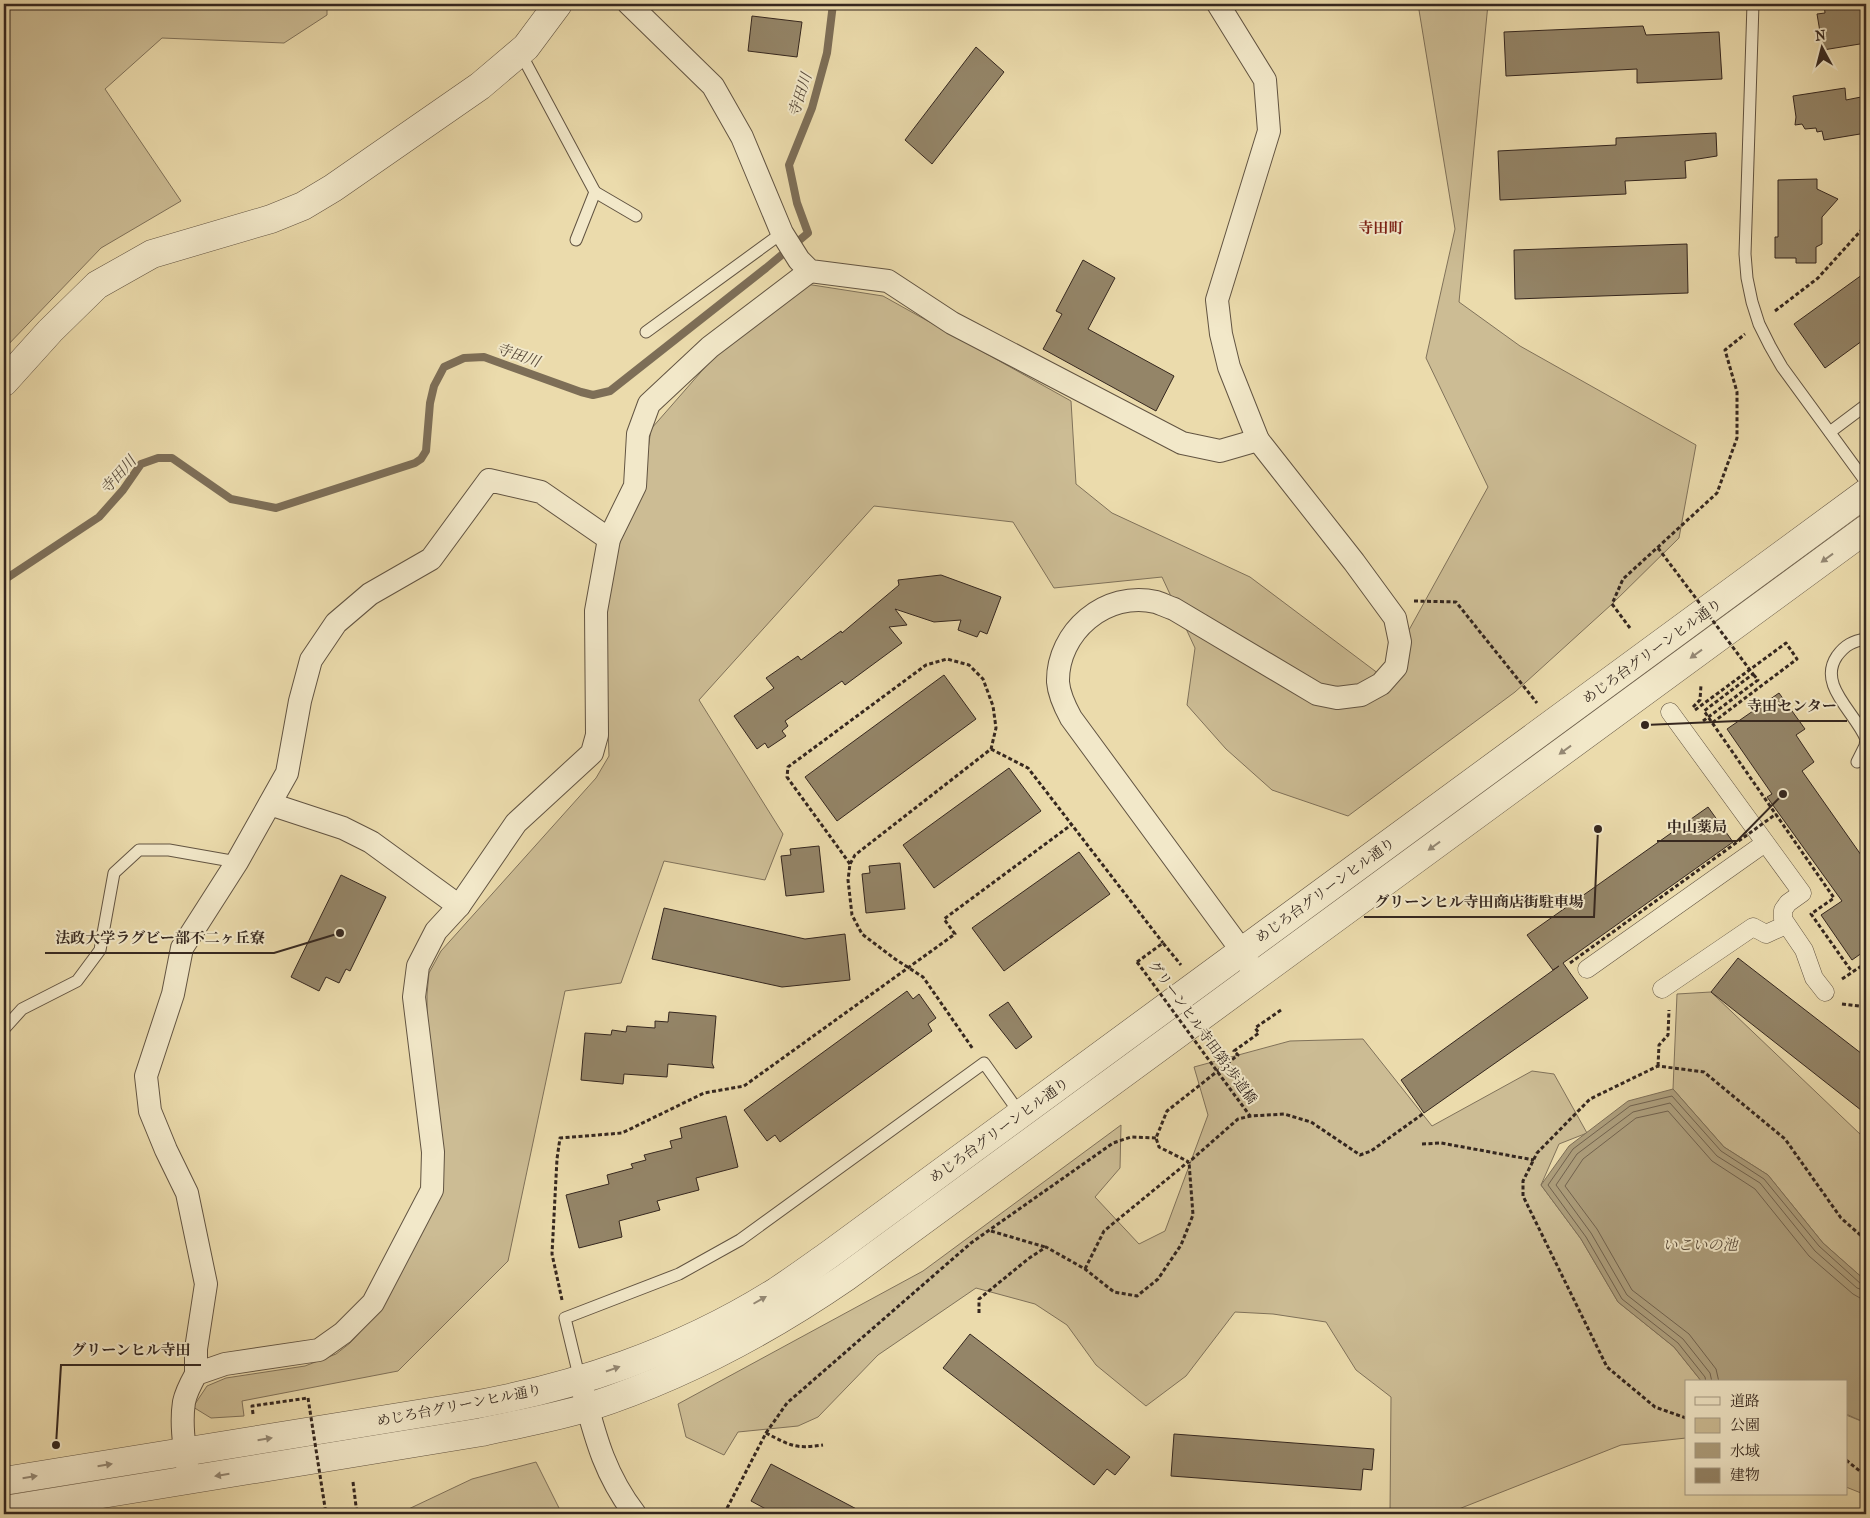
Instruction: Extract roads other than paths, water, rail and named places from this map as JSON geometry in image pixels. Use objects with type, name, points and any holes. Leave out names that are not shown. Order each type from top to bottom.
[{"type":"street","points":[[4,382],[97,285],[152,254],[271,219],[303,206],[333,188],[480,86],[520,52],[558,4]]},
{"type":"street","points":[[629,4],[713,86],[742,137],[782,233],[804,265],[888,281],[952,323],[1182,443],[1220,452],[1258,440]]},
{"type":"street","points":[[1218,4],[1265,80],[1269,131],[1217,300],[1221,334],[1229,367],[1258,440],[1354,562],[1395,618],[1400,642],[1396,667],[1381,684],[1361,695],[1337,698],[1317,694],[1174,609],[1155,602],[1133,600],[1113,604],[1095,612],[1079,625],[1060,657],[1058,683],[1063,702],[1071,718],[1242,951],[1256,976]]},
{"type":"street","points":[[196,1374],[225,1364],[319,1350],[343,1333],[372,1303],[432,1190],[433,1152],[414,997],[418,966],[436,932],[459,906],[516,823],[592,753],[596,735],[596,611],[609,539],[635,486],[638,434],[649,404],[710,347],[804,265]]},
{"type":"street","points":[[189,1480],[185,1452],[184,1403],[188,1388],[196,1374],[196,1348],[206,1284],[187,1193],[166,1150],[150,1110],[146,1076],[173,994],[182,948],[237,862],[287,773],[300,701],[311,660],[336,623],[370,594],[431,559],[488,480],[542,492],[609,539]]},
{"type":"street","name":"めじろ台グリーンヒル通り","points":[[4,1510],[482,1432],[588,1408],[693,1367],[746,1340],[799,1309],[846,1277],[1242,951],[1866,493]]},
{"type":"street","name":"めじろ台グリーンヒル通り","points":[[4,1481],[491,1402],[580,1380],[680,1341],[727,1319],[777,1291],[830,1254],[1029,1126],[1256,976],[1866,529]]},
{"type":"street","points":[[1670,712],[1802,893],[1788,903],[1783,910],[1782,919],[1804,950],[1814,978],[1824,992]]},
{"type":"street","points":[[270,804],[343,828],[371,842],[459,906]]},
{"type":"street","points":[[1587,969],[1765,843]]},
{"type":"street","points":[[1662,989],[1753,927],[1766,934],[1786,925]]},
{"type":"street","points":[[580,1380],[608,1472],[635,1514]]},
{"type":"lane","points":[[1753,4],[1745,254],[1752,302],[1759,324],[1782,367],[1866,482]]},
{"type":"lane","points":[[520,52],[595,192],[636,216]]},
{"type":"lane","points":[[576,240],[595,192]]},
{"type":"lane","points":[[646,332],[782,233]]},
{"type":"lane","points":[[1830,432],[1866,405]]},
{"type":"lane","points":[[1857,762],[1865,746],[1866,738],[1834,687],[1830,674],[1831,667],[1843,649],[1852,641],[1866,639]]},
{"type":"lane","points":[[4,1029],[22,1009],[77,981],[100,950],[114,873],[139,850],[169,850],[237,862]]},
{"type":"lane","points":[[580,1380],[565,1318],[679,1274],[740,1240],[984,1064],[1029,1126]]},
{"type":"water","name":"いこいの池","points":[[1673,1089],[1724,1147],[1768,1175],[1823,1243],[1866,1281],[1866,1423],[1848,1415],[1848,1380],[1700,1380],[1674,1347],[1618,1302],[1581,1239],[1541,1185],[1569,1146],[1628,1101]]},
{"type":"waterway","name":"寺田川","points":[[4,580],[99,517],[123,490],[141,464],[158,458],[172,458],[231,499],[276,508],[415,463],[421,459],[426,451],[430,403],[434,386],[444,367],[464,358],[484,357],[593,395],[610,391],[808,233],[797,203],[789,165],[812,108],[827,53],[833,4]]},
{"type":"place","name":"寺田センター","points":[[1645,725]]},
{"type":"place","name":"中山薬局","points":[[1783,794]]},
{"type":"place","name":"グリーンヒル寺田商店街駐車場","points":[[1598,829]]},
{"type":"place","name":"法政大学ラグビー部不二ヶ丘寮","points":[[340,933]]},
{"type":"place","name":"グリーンヒル寺田","points":[[56,1445]]},
{"type":"district","name":"寺田町","points":[[1381,228]]}]
